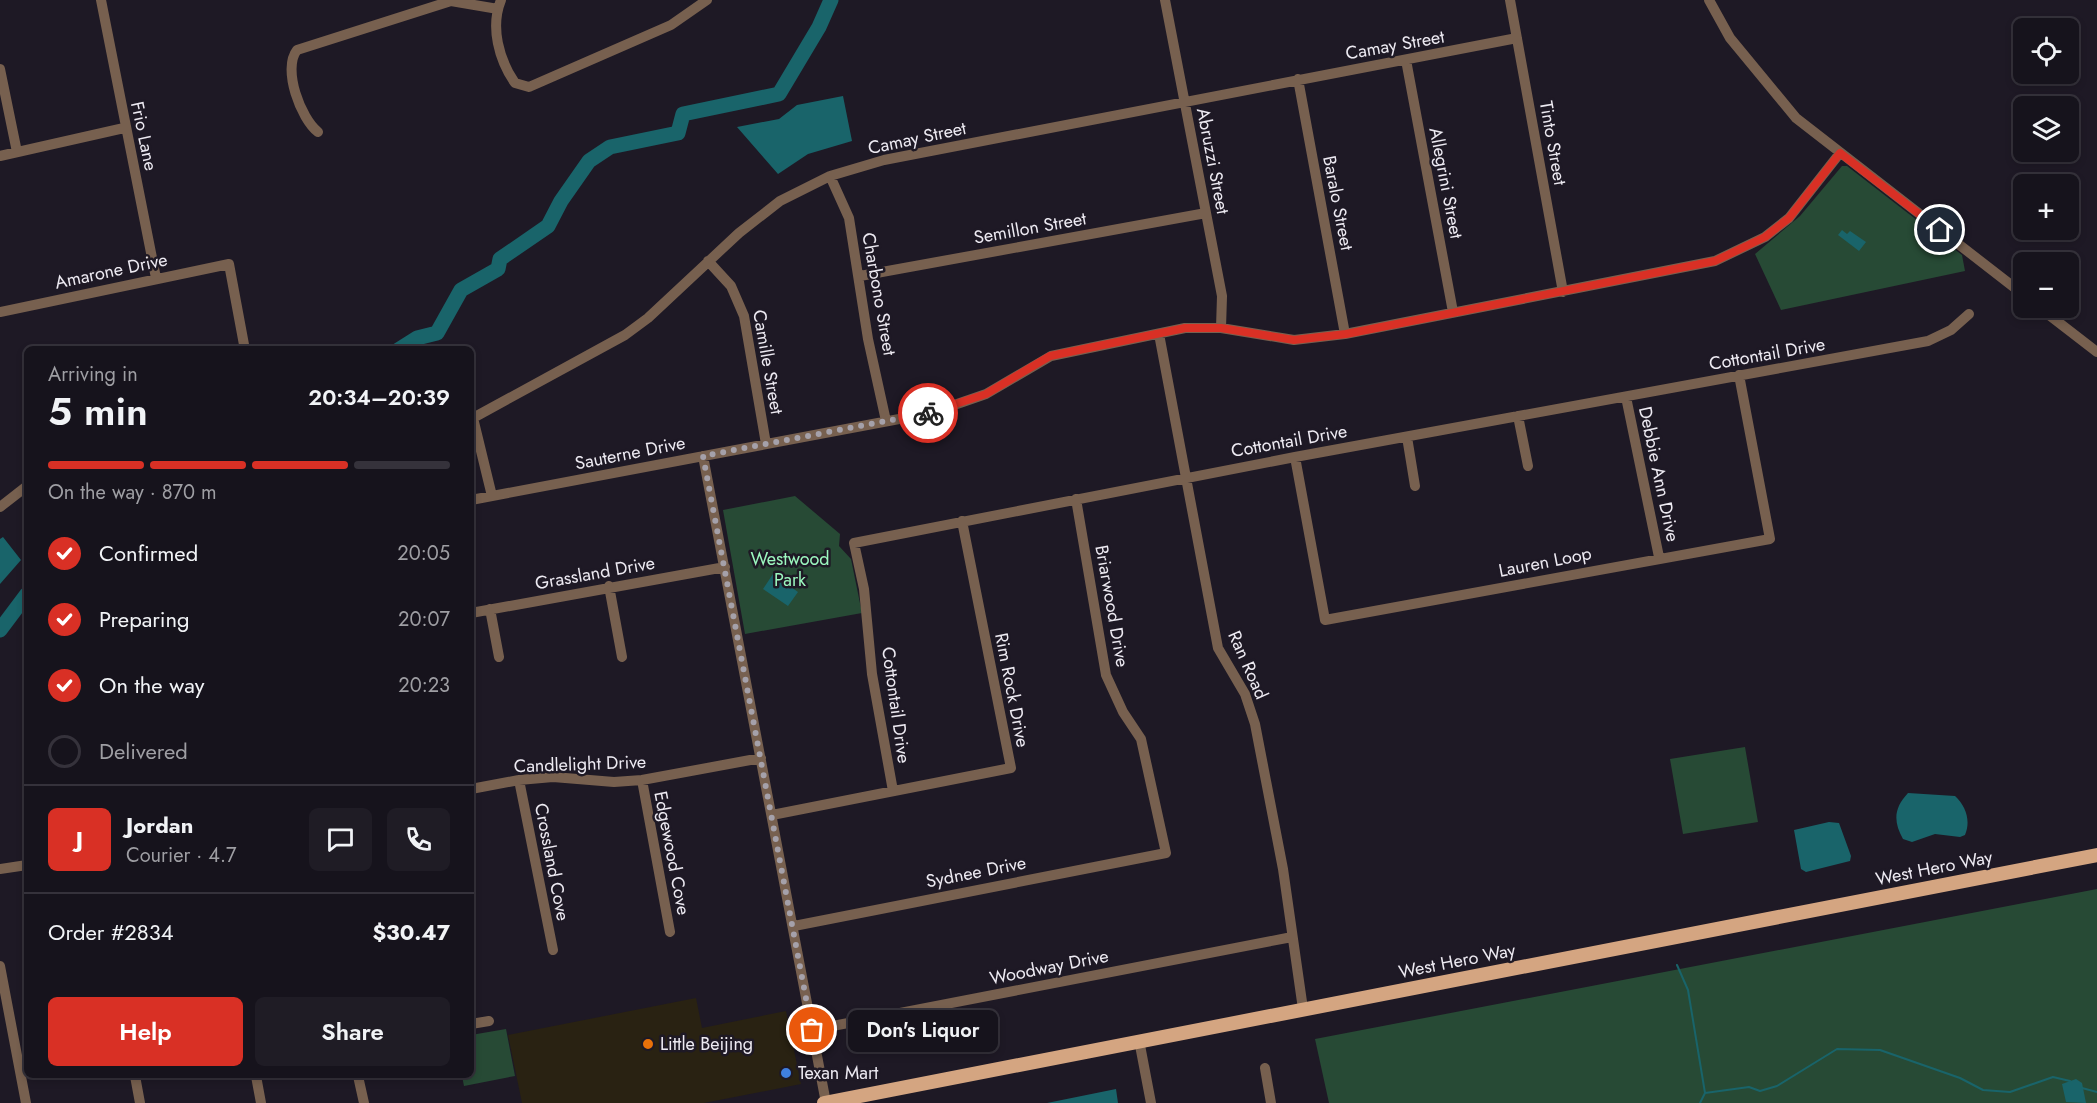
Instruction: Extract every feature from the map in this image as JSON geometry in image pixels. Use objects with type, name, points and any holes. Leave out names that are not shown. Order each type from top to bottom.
[{"type":"main road","name":"West Hero Way","points":[[825,1103],[2097,855]]},
{"type":"street","name":"Frio Lane","points":[[101,0],[124,128],[156,278]]},
{"type":"street","points":[[318,132],[303,115],[290,69],[292,56],[297,50],[451,2],[499,4],[497,39],[510,76],[515,83],[523,86],[537,84],[662,30],[708,0]]},
{"type":"street","name":"Abruzzi Street","points":[[1165,0],[1222,296],[1221,328]]},
{"type":"street","name":"Tinto Street","points":[[1510,0],[1563,292]]},
{"type":"street","points":[[1709,0],[1730,38],[1796,118],[2013,287]]},
{"type":"street","name":"Camay Street","points":[[492,496],[474,418],[625,335],[648,318],[708,261],[780,201],[830,176],[884,160],[1517,38]]},
{"type":"street","name":"Allegrini Street","points":[[1406,60],[1453,312]]},
{"type":"street","points":[[0,69],[17,152]]},
{"type":"street","name":"Baralo Street","points":[[1298,79],[1346,334]]},
{"type":"street","points":[[0,156],[124,128]]},
{"type":"street","name":"Sauterne Drive","points":[[474,499],[931,413],[986,394],[1050,356],[1185,328],[1221,328],[1294,340],[1346,334],[1715,261],[1743,249],[1789,218],[1840,153]]},
{"type":"street","name":"Charbono Street","points":[[830,176],[849,218],[860,276],[868,339],[885,421]]},
{"type":"street","name":"Semillon Street","points":[[860,276],[1206,213]]},
{"type":"street","name":"Camille Street","points":[[708,261],[731,286],[742,309],[766,444]]},
{"type":"street","name":"Amarone Drive","points":[[0,312],[229,264],[244,346]]},
{"type":"street","name":"Cottontail Drive","points":[[893,791],[872,674],[865,598],[854,543],[1186,477],[1928,341],[1951,330],[1970,314]]},
{"type":"street","points":[[2053,318],[2097,352]]},
{"type":"street","name":"Ran Road","points":[[1159,334],[1218,648],[1245,694],[1255,724],[1283,869],[1303,1009]]},
{"type":"street","name":"Lauren Loop","points":[[1295,457],[1325,620],[1659,557],[1770,539],[1739,375]]},
{"type":"street","name":"Debbie Ann Drive","points":[[1626,397],[1659,557]]},
{"type":"street","points":[[1518,416],[1528,466]]},
{"type":"street","points":[[1407,437],[1415,486]]},
{"type":"street","points":[[703,456],[794,926],[825,1103]]},
{"type":"street","points":[[2,501],[24,488]]},
{"type":"street","name":"Briarwood Drive","points":[[1076,499],[1106,675],[1123,712],[1141,739],[1166,853]]},
{"type":"street","name":"Rim Rock Drive","points":[[772,815],[1011,768],[962,521]]},
{"type":"street","name":"Grassland Drive","points":[[474,612],[609,586],[725,567]]},
{"type":"street","points":[[609,586],[622,657]]},
{"type":"street","points":[[490,609],[499,657]]},
{"type":"street","name":"Candlelight Drive","points":[[474,788],[519,780],[553,777],[614,782],[642,780],[761,758]]},
{"type":"street","name":"Crossland Cove","points":[[519,780],[553,950]]},
{"type":"street","name":"Edgewood Cove","points":[[642,780],[670,932]]},
{"type":"street","name":"Sydnee Drive","points":[[794,926],[1166,853]]},
{"type":"street","points":[[0,870],[24,866]]},
{"type":"street","name":"Woodway Drive","points":[[812,1030],[1292,937]]},
{"type":"street","points":[[0,966],[26,1103]]},
{"type":"street","points":[[474,1024],[489,1021]]},
{"type":"street","points":[[1139,1040],[1151,1103]]},
{"type":"street","points":[[1265,1068],[1271,1103]]},
{"type":"street","points":[[135,1078],[140,1103]]},
{"type":"street","points":[[256,1078],[261,1103]]},
{"type":"street","points":[[358,1078],[364,1103]]},
{"type":"shaded area","points":[[696,998],[702,1028],[786,1011],[801,1084],[704,1103],[522,1103],[508,1035]]},
{"type":"green space","points":[[1842,166],[1847,166],[1962,255],[1965,271],[1781,310],[1755,254],[1800,216]]},
{"type":"green space","name":"Westwood Park","points":[[795,496],[840,534],[839,546],[851,559],[862,613],[745,634],[723,510]]},
{"type":"green space","points":[[1745,747],[1758,822],[1683,834],[1670,759]]},
{"type":"green space","points":[[2097,889],[2097,1103],[1329,1103],[1315,1039]]},
{"type":"green space","points":[[506,1029],[515,1076],[464,1086],[462,1078],[474,1078],[474,1034]]},
{"type":"water","points":[[843,96],[852,141],[808,154],[778,174],[737,127],[779,119],[797,105]]},
{"type":"water","points":[[1842,230],[1847,234],[1850,231],[1866,242],[1859,251],[1838,235]]},
{"type":"water","points":[[3,537],[21,560],[0,584],[0,539]]},
{"type":"water","points":[[773,574],[798,592],[788,606],[763,589]]},
{"type":"water","points":[[1908,793],[1955,796],[1962,804],[1966,814],[1968,824],[1965,835],[1960,837],[1935,834],[1912,842],[1903,839],[1896,820],[1900,804]]},
{"type":"water","points":[[1829,822],[1839,823],[1851,856],[1850,861],[1806,872],[1801,869],[1794,830]]},
{"type":"water","points":[[2076,1079],[2082,1083],[2086,1103],[2066,1102],[2062,1084]]},
{"type":"water","points":[[1116,1089],[1118,1103],[1047,1103]]},
{"type":"waterway","points":[[404,346],[417,338],[437,333],[461,290],[498,269],[500,259],[548,226],[561,201],[589,161],[610,147],[678,133],[683,114],[779,94],[819,27],[831,0]]},
{"type":"waterway","points":[[0,630],[24,598]]},
{"type":"waterway","points":[[1677,965],[1688,990],[1705,1093]]},
{"type":"waterway","points":[[1700,1103],[1705,1093],[1749,1087],[1760,1091],[1777,1086],[1837,1049],[1880,1050],[1960,1078],[1983,1090],[2010,1092],[2053,1077],[2070,1081]]},
{"type":"waterway","points":[[2082,1088],[2097,1092]]},
{"type":"way so far","points":[[812,1030],[703,456],[928,413]]},
{"type":"place","name":"Don's Liquor","points":[[812,1030]]},
{"type":"place","name":"Little Beijing","points":[[648,1044]]},
{"type":"place","name":"Texan Mart","points":[[786,1073]]},
{"type":"route","points":[[928,413],[986,394],[1050,356],[1185,328],[1221,328],[1294,340],[1346,334],[1674,271],[1715,261],[1765,237],[1789,218],[1840,153],[1940,230]]}]
